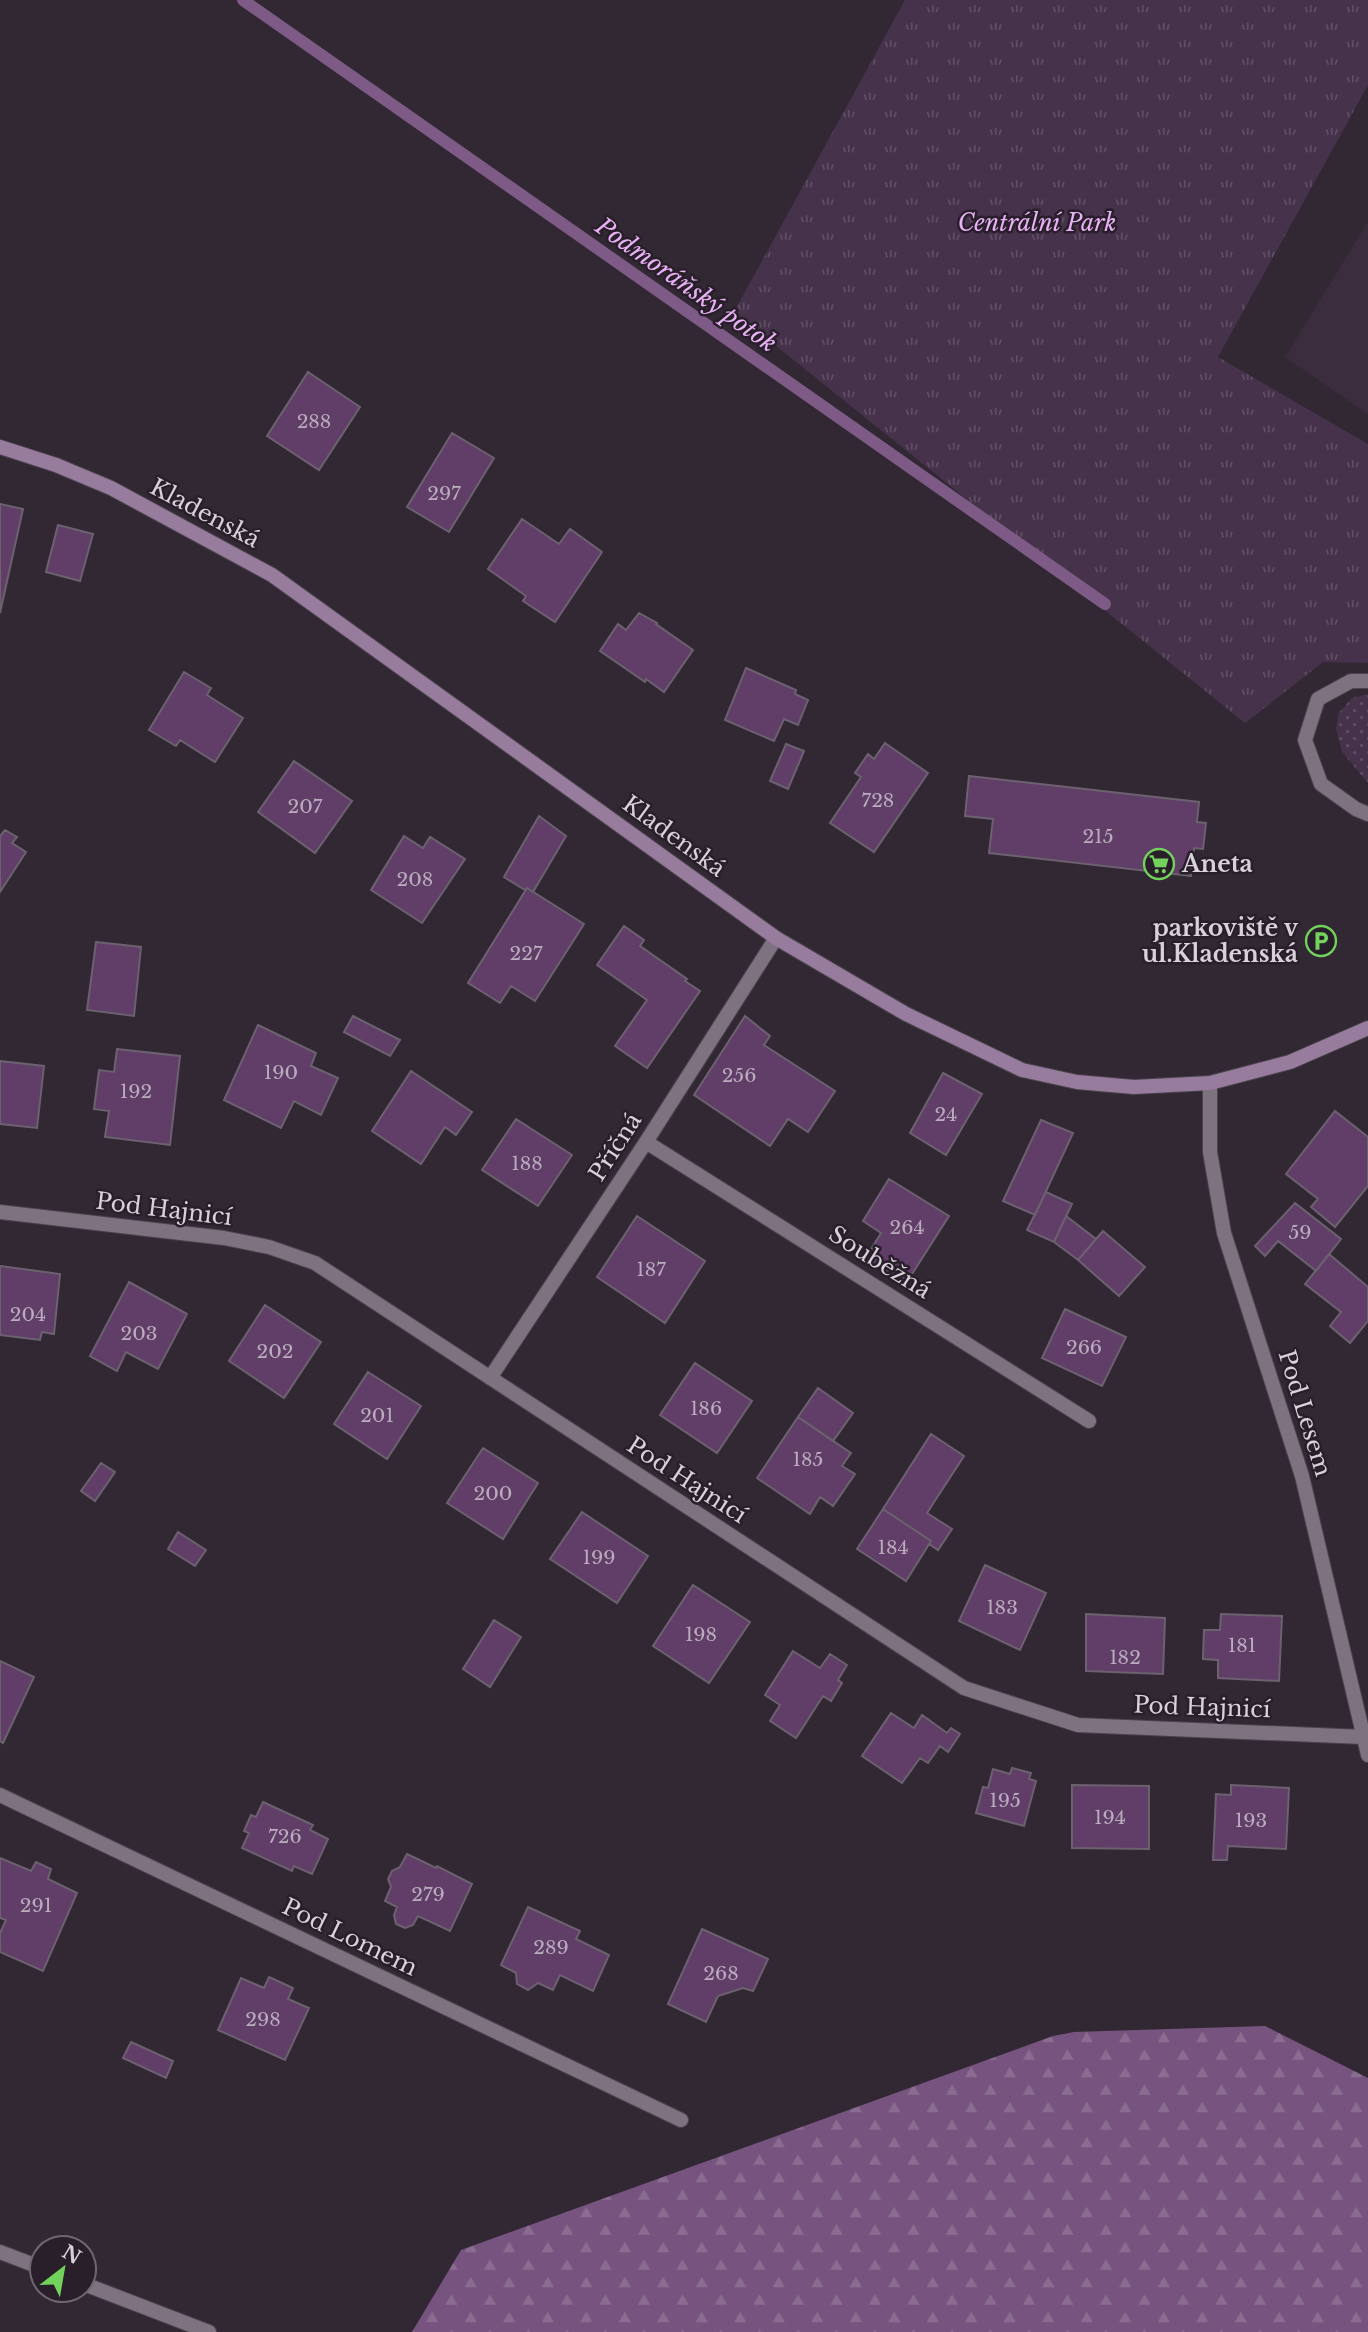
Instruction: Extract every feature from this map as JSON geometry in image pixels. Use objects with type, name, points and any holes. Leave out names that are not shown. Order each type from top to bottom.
[{"type":"street","name":"Kladenská","points":[[0,447],[56,465],[111,488],[272,575],[776,937],[906,1014],[1022,1070],[1077,1082],[1134,1087],[1210,1083],[1290,1062],[1368,1028]]},
{"type":"street","points":[[1368,681],[1351,681],[1318,699],[1305,740],[1321,784],[1356,809],[1368,814]]},
{"type":"street","name":"Příčná","points":[[490,1378],[646,1142],[776,937]]},
{"type":"street","name":"Pod Lesem","points":[[1210,1083],[1210,1152],[1224,1233],[1302,1476],[1368,1755]]},
{"type":"street","name":"Souběžná","points":[[646,1142],[1089,1421]]},
{"type":"street","name":"Pod Hajnicí","points":[[0,1212],[224,1238],[269,1247],[315,1263],[964,1688],[1078,1725],[1363,1737]]},
{"type":"street","name":"Pod Lomem","points":[[0,1795],[681,2120]]},
{"type":"street","points":[[0,2252],[28,2263]]},
{"type":"street","points":[[98,2289],[209,2332]]},
{"type":"shaded area","points":[[1368,222],[1368,414],[1285,357]]},
{"type":"green space","name":"Centrální Park","points":[[905,0],[1368,0],[1368,85],[1218,357],[1368,444],[1368,663],[1323,662],[1245,723],[734,312]]},
{"type":"green space","points":[[1368,694],[1368,783],[1342,752],[1336,729],[1338,714],[1352,698]]},
{"type":"green space","points":[[1265,2026],[1368,2078],[1368,2332],[412,2332],[461,2250],[1053,2036],[1074,2032]]},
{"type":"building","points":[[308,372],[360,407],[319,470],[267,436]]},
{"type":"building","points":[[452,433],[494,458],[449,532],[407,507]]},
{"type":"building","points":[[0,504],[23,509],[0,613]]},
{"type":"building","points":[[522,519],[559,544],[570,529],[602,552],[555,622],[523,601],[526,596],[488,569]]},
{"type":"building","points":[[58,525],[93,534],[80,581],[46,572]]},
{"type":"building","points":[[639,613],[693,650],[664,692],[600,651],[618,624],[626,630]]},
{"type":"building","points":[[746,668],[796,690],[795,694],[808,700],[798,725],[784,719],[774,741],[725,720]]},
{"type":"building","points":[[184,672],[211,688],[207,695],[243,718],[215,762],[180,740],[176,746],[149,730]]},
{"type":"building","points":[[885,743],[928,773],[874,852],[830,823],[861,777],[855,773],[868,754],[874,759]]},
{"type":"building","points":[[786,744],[804,751],[788,789],[770,781]]},
{"type":"building","points":[[294,761],[352,801],[315,853],[258,812]]},
{"type":"building","points":[[969,776],[1199,802],[1197,822],[1206,823],[1203,849],[1194,848],[1191,876],[989,853],[993,819],[965,816]]},
{"type":"building","points":[[539,816],[566,836],[533,892],[504,877]]},
{"type":"building","points":[[5,830],[17,837],[12,843],[26,852],[0,892],[0,836]]},
{"type":"building","points":[[404,836],[423,848],[430,837],[465,859],[422,923],[371,890]]},
{"type":"building","points":[[527,888],[584,924],[535,1001],[511,986],[500,1003],[468,983]]},
{"type":"building","points":[[624,926],[644,940],[640,946],[700,991],[647,1068],[615,1046],[647,1000],[597,965]]},
{"type":"building","points":[[96,942],[141,947],[134,1016],[87,1010]]},
{"type":"building","points":[[353,1016],[400,1040],[390,1056],[344,1032]]},
{"type":"building","points":[[745,1016],[770,1036],[764,1045],[835,1091],[808,1132],[788,1119],[770,1146],[694,1095]]},
{"type":"building","points":[[258,1025],[316,1053],[311,1066],[338,1078],[321,1115],[294,1101],[281,1128],[224,1100]]},
{"type":"building","points":[[117,1049],[180,1056],[170,1145],[105,1137],[109,1111],[94,1109],[99,1070],[114,1072]]},
{"type":"building","points":[[0,1061],[44,1066],[37,1128],[0,1124]]},
{"type":"building","points":[[411,1071],[472,1112],[456,1135],[445,1127],[421,1164],[372,1131]]},
{"type":"building","points":[[943,1073],[982,1094],[946,1155],[910,1133]]},
{"type":"building","points":[[1335,1111],[1368,1137],[1368,1186],[1335,1227],[1311,1207],[1318,1199],[1286,1174]]},
{"type":"building","points":[[516,1119],[572,1155],[538,1206],[482,1170]]},
{"type":"building","points":[[1041,1120],[1073,1133],[1035,1215],[1003,1201]]},
{"type":"building","points":[[889,1179],[949,1216],[905,1285],[865,1259],[881,1233],[863,1221]]},
{"type":"building","points":[[1046,1192],[1072,1204],[1054,1242],[1027,1230]]},
{"type":"building","points":[[1295,1203],[1341,1239],[1316,1271],[1278,1241],[1265,1256],[1255,1246]]},
{"type":"building","points":[[637,1216],[705,1261],[665,1323],[597,1277]]},
{"type":"building","points":[[1066,1216],[1096,1239],[1078,1260],[1054,1242]]},
{"type":"building","points":[[1103,1231],[1145,1267],[1119,1296],[1078,1260]]},
{"type":"building","points":[[1329,1254],[1368,1287],[1368,1321],[1350,1343],[1330,1326],[1341,1312],[1305,1284]]},
{"type":"building","points":[[0,1266],[60,1274],[54,1334],[42,1332],[40,1340],[0,1335]]},
{"type":"building","points":[[129,1282],[187,1314],[158,1369],[126,1352],[117,1371],[90,1356]]},
{"type":"building","points":[[265,1305],[321,1342],[284,1398],[229,1361]]},
{"type":"building","points":[[1065,1309],[1126,1337],[1102,1386],[1042,1358]]},
{"type":"building","points":[[695,1363],[752,1401],[717,1453],[660,1415]]},
{"type":"building","points":[[368,1372],[421,1406],[387,1459],[334,1424]]},
{"type":"building","points":[[818,1388],[853,1413],[833,1441],[798,1417]]},
{"type":"building","points":[[798,1417],[851,1453],[842,1466],[855,1474],[833,1506],[820,1497],[810,1514],[757,1478]]},
{"type":"building","points":[[931,1434],[964,1456],[927,1513],[952,1529],[938,1550],[929,1544],[931,1541],[883,1509]]},
{"type":"building","points":[[483,1448],[538,1483],[503,1539],[447,1503]]},
{"type":"building","points":[[101,1463],[115,1472],[95,1501],[81,1491]]},
{"type":"building","points":[[883,1509],[931,1541],[906,1581],[857,1549]]},
{"type":"building","points":[[582,1512],[648,1556],[617,1603],[550,1559]]},
{"type":"building","points":[[178,1532],[206,1550],[195,1566],[168,1549]]},
{"type":"building","points":[[985,1565],[1046,1593],[1020,1650],[959,1621]]},
{"type":"building","points":[[693,1585],[750,1622],[709,1683],[653,1646]]},
{"type":"building","points":[[1086,1614],[1165,1618],[1163,1674],[1086,1671]]},
{"type":"building","points":[[1221,1614],[1282,1616],[1279,1681],[1218,1678],[1218,1660],[1203,1659],[1204,1630],[1220,1630]]},
{"type":"building","points":[[494,1620],[521,1637],[490,1687],[463,1669]]},
{"type":"building","points":[[793,1651],[820,1668],[830,1654],[847,1665],[838,1680],[842,1683],[831,1701],[823,1696],[796,1738],[770,1721],[780,1705],[765,1695]]},
{"type":"building","points":[[0,1661],[34,1677],[3,1743],[0,1741]]},
{"type":"building","points":[[891,1713],[914,1728],[922,1715],[947,1733],[951,1728],[960,1734],[948,1752],[940,1746],[928,1763],[920,1758],[902,1783],[862,1756]]},
{"type":"building","points":[[1012,1768],[1031,1773],[1029,1779],[1036,1781],[1024,1826],[976,1813],[983,1787],[988,1788],[993,1769],[1010,1774]]},
{"type":"building","points":[[1072,1785],[1149,1786],[1149,1849],[1072,1848]]},
{"type":"building","points":[[1231,1785],[1289,1788],[1286,1849],[1228,1846],[1227,1860],[1213,1860],[1216,1794],[1231,1795]]},
{"type":"building","points":[[263,1802],[313,1825],[310,1830],[328,1839],[312,1874],[294,1866],[292,1871],[242,1848],[249,1833],[244,1831],[251,1815],[256,1817]]},
{"type":"building","points":[[407,1854],[472,1884],[450,1931],[418,1916],[413,1925],[405,1928],[396,1924],[394,1915],[397,1907],[385,1901],[391,1887],[388,1879],[392,1871],[400,1867]]},
{"type":"building","points":[[0,1858],[31,1871],[36,1862],[51,1869],[48,1879],[77,1893],[43,1971],[0,1952],[0,1933],[6,1920],[0,1918]]},
{"type":"building","points":[[528,1907],[580,1931],[576,1939],[609,1955],[593,1991],[560,1975],[553,1990],[538,1983],[528,1990],[517,1984],[516,1973],[501,1965]]},
{"type":"building","points":[[702,1929],[768,1959],[753,1991],[743,1988],[718,1996],[706,2022],[668,2004]]},
{"type":"building","points":[[269,1977],[293,1988],[288,1999],[309,2008],[285,2060],[218,2030],[241,1978],[264,1988]]},
{"type":"building","points":[[131,2042],[173,2061],[166,2078],[123,2058]]},
{"type":"waterway","name":"Podmoráňský potok","points":[[243,0],[1105,604]]},
{"type":"place","name":"Aneta","points":[[1159,864]]},
{"type":"place","name":"parkoviště v ul.Kladenská","points":[[1321,941]]}]
